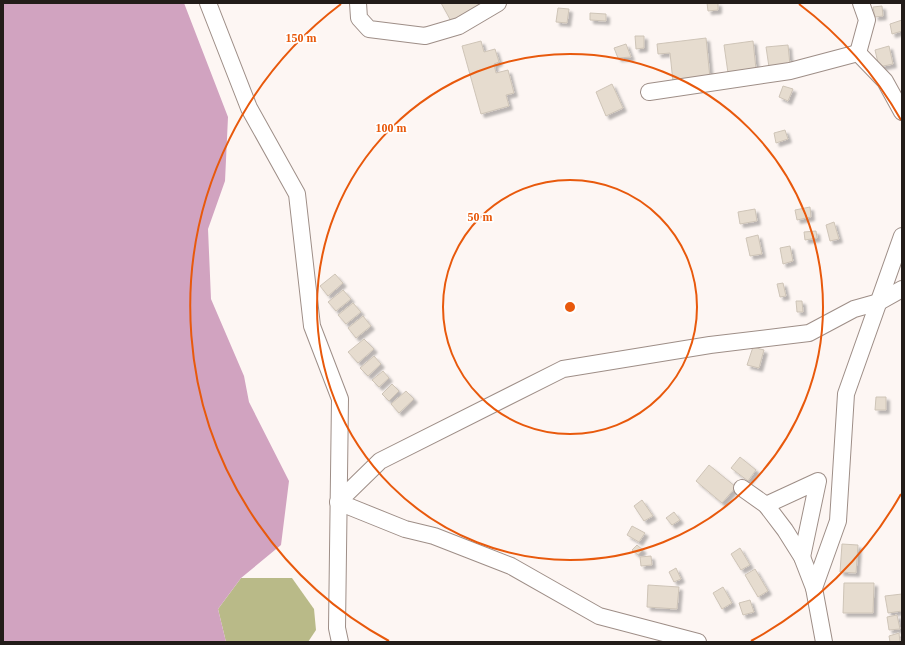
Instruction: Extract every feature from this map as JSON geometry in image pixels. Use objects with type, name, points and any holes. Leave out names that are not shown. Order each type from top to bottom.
[{"type":"street","points":[[208,3],[249,108],[297,194],[312,326],[340,398],[337,628],[340,642]]},
{"type":"street","points":[[358,3],[359,18],[368,29],[425,36],[459,26],[498,3]]},
{"type":"street","points":[[858,53],[867,20],[861,3]]},
{"type":"street","points":[[649,92],[790,71],[858,53]]},
{"type":"street","points":[[858,53],[885,81],[902,112]]},
{"type":"street","points":[[814,588],[838,521],[846,394],[902,236]]},
{"type":"street","points":[[338,502],[380,461],[563,369],[710,345],[809,333],[854,309],[878,302],[902,289]]},
{"type":"street","points":[[766,506],[818,481],[802,557]]},
{"type":"street","points":[[742,488],[766,506],[785,530],[802,557],[814,588],[824,642]]},
{"type":"street","points":[[338,502],[405,529],[434,536],[511,566],[599,616],[698,642]]},
{"type":"green space","points":[[241,578],[292,578],[314,609],[316,630],[308,642],[226,642],[218,609]]},
{"type":"shaded area","points":[[3,3],[184,3],[228,117],[225,181],[208,229],[211,299],[244,376],[249,402],[289,481],[281,545],[241,578],[218,609],[226,642],[3,642]]},
{"type":"building","points":[[441,3],[483,3],[451,21]]},
{"type":"building","points":[[707,3],[718,3],[718,10],[708,11]]},
{"type":"building","points":[[882,6],[883,16],[875,17],[873,7]]},
{"type":"building","points":[[558,8],[569,9],[567,23],[556,22]]},
{"type":"building","points":[[590,13],[606,14],[606,21],[590,20]]},
{"type":"building","points":[[902,20],[902,31],[892,34],[890,24]]},
{"type":"building","points":[[635,36],[644,36],[644,48],[636,49]]},
{"type":"building","points":[[706,38],[710,78],[673,82],[670,53],[658,54],[657,44]]},
{"type":"building","points":[[481,41],[484,52],[495,49],[499,62],[494,64],[496,73],[508,70],[514,93],[506,95],[509,106],[481,114],[462,46]]},
{"type":"building","points":[[753,41],[756,69],[728,73],[724,45]]},
{"type":"building","points":[[626,44],[631,57],[618,58],[614,48]]},
{"type":"building","points":[[788,45],[790,65],[769,67],[766,47]]},
{"type":"building","points":[[889,46],[893,64],[879,67],[875,50]]},
{"type":"building","points":[[612,84],[623,108],[606,116],[596,92]]},
{"type":"building","points":[[783,86],[793,89],[788,101],[779,97]]},
{"type":"building","points":[[785,130],[788,139],[776,143],[774,133]]},
{"type":"building","points":[[810,207],[811,217],[797,220],[795,210]]},
{"type":"building","points":[[755,209],[757,221],[740,224],[738,212]]},
{"type":"building","points":[[834,222],[839,239],[830,241],[826,225]]},
{"type":"building","points":[[816,231],[817,238],[805,240],[804,232]]},
{"type":"building","points":[[758,235],[762,254],[750,256],[746,238]]},
{"type":"building","points":[[790,246],[793,261],[783,264],[780,248]]},
{"type":"building","points":[[335,274],[343,283],[328,296],[320,286]]},
{"type":"building","points":[[783,283],[786,296],[780,297],[777,284]]},
{"type":"building","points":[[343,290],[351,299],[336,311],[328,302]]},
{"type":"building","points":[[796,301],[802,301],[803,312],[797,312]]},
{"type":"building","points":[[353,303],[361,312],[346,324],[338,315]]},
{"type":"building","points":[[363,316],[371,326],[356,338],[348,328]]},
{"type":"building","points":[[364,339],[374,349],[358,363],[348,352]]},
{"type":"building","points":[[753,347],[764,350],[759,368],[747,365]]},
{"type":"building","points":[[374,356],[381,364],[368,376],[360,368]]},
{"type":"building","points":[[383,371],[389,378],[379,387],[372,380]]},
{"type":"building","points":[[392,384],[399,391],[389,401],[382,394]]},
{"type":"building","points":[[406,391],[414,399],[399,413],[391,404]]},
{"type":"building","points":[[876,397],[886,397],[886,410],[875,410]]},
{"type":"building","points":[[740,457],[756,470],[748,481],[731,468]]},
{"type":"building","points":[[709,465],[736,487],[722,503],[696,481]]},
{"type":"building","points":[[642,500],[653,516],[644,521],[634,506]]},
{"type":"building","points":[[674,512],[680,520],[672,525],[666,518]]},
{"type":"building","points":[[632,526],[645,533],[639,542],[627,535]]},
{"type":"building","points":[[842,544],[858,545],[856,573],[840,572]]},
{"type":"building","points":[[637,545],[643,550],[638,555],[632,550]]},
{"type":"building","points":[[740,548],[750,565],[741,570],[731,554]]},
{"type":"building","points":[[651,556],[652,565],[641,566],[640,557]]},
{"type":"building","points":[[676,568],[681,579],[674,582],[669,572]]},
{"type":"building","points":[[755,569],[768,591],[758,597],[745,575]]},
{"type":"building","points":[[844,583],[874,583],[873,613],[843,613]]},
{"type":"building","points":[[648,585],[679,587],[677,609],[647,607]]},
{"type":"building","points":[[723,587],[732,603],[722,609],[713,593]]},
{"type":"building","points":[[902,594],[902,611],[888,613],[885,596]]},
{"type":"building","points":[[750,600],[754,612],[743,615],[739,603]]},
{"type":"building","points":[[897,615],[900,629],[889,630],[887,617]]},
{"type":"building","points":[[899,633],[900,642],[890,642],[889,636]]}]
